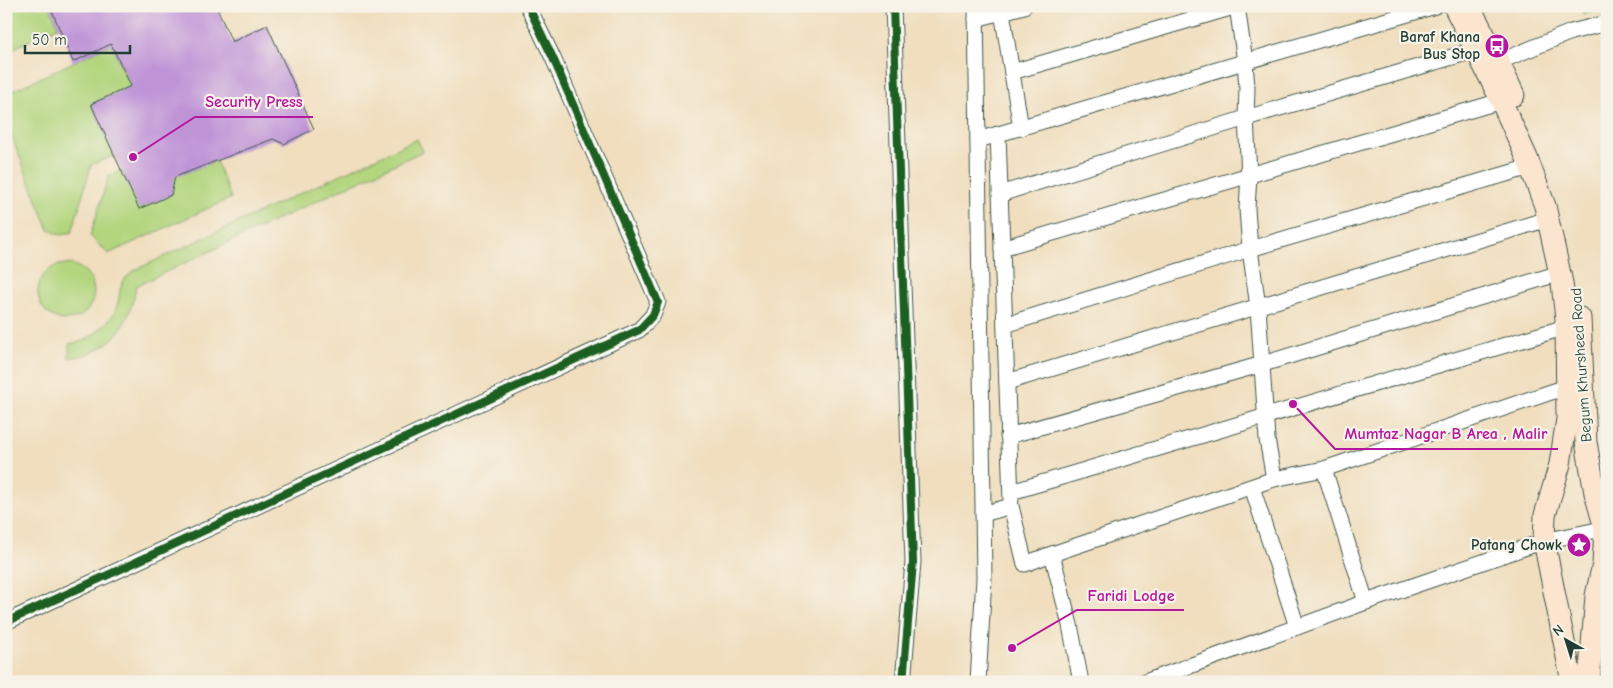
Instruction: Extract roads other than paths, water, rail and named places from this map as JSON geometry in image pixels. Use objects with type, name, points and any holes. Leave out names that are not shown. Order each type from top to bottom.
[{"type":"main road","name":"Begum Khursheed Road","points":[[1454,6],[1530,133],[1556,201],[1574,278],[1580,317],[1586,442],[1595,493],[1606,528],[1603,564],[1596,596],[1589,682]]},
{"type":"main road","name":"Begum Khursheed Road","points":[[1469,6],[1501,101],[1545,206],[1560,273],[1566,328],[1567,419],[1560,464],[1545,515],[1544,541],[1571,682]]},
{"type":"street","points":[[6,622],[639,330],[653,315],[658,302],[553,58],[528,6]]},
{"type":"street","points":[[893,6],[913,562],[903,682]]},
{"type":"street","points":[[1012,72],[1237,6],[1247,88],[1246,118],[1249,175],[1247,209],[1250,250],[1258,307],[1267,439],[1274,480]]},
{"type":"street","points":[[978,140],[1436,6]]},
{"type":"street","points":[[978,682],[984,578],[976,13],[1013,9],[1012,72],[1021,128]]},
{"type":"street","points":[[1000,194],[1246,118],[1486,60],[1571,32],[1607,23]]},
{"type":"street","points":[[1002,248],[1501,101]]},
{"type":"street","points":[[998,134],[1011,499],[1025,564],[1274,480],[1324,469],[1566,387]]},
{"type":"street","points":[[1004,325],[1530,167]]},
{"type":"street","points":[[1007,382],[1548,219]]},
{"type":"street","points":[[1008,436],[1262,364],[1560,273]]},
{"type":"street","points":[[983,514],[1011,499],[1265,418],[1566,328]]},
{"type":"street","points":[[1324,469],[1366,602]]},
{"type":"street","points":[[1252,487],[1297,627]]},
{"type":"street","points":[[1145,682],[1366,602],[1544,541],[1606,528]]},
{"type":"street","points":[[1052,554],[1070,625],[1081,682]]},
{"type":"place","name":"Baraf Khana Bus Stop","points":[[1497,46]]},
{"type":"place","name":"Security Press","points":[[133,157]]},
{"type":"place","name":"Mumtaz Nagar B Area , Malir","points":[[1293,404]]},
{"type":"place","name":"Patang Chowk","points":[[1579,545]]},
{"type":"place","name":"Faridi Lodge","points":[[1012,648]]}]
